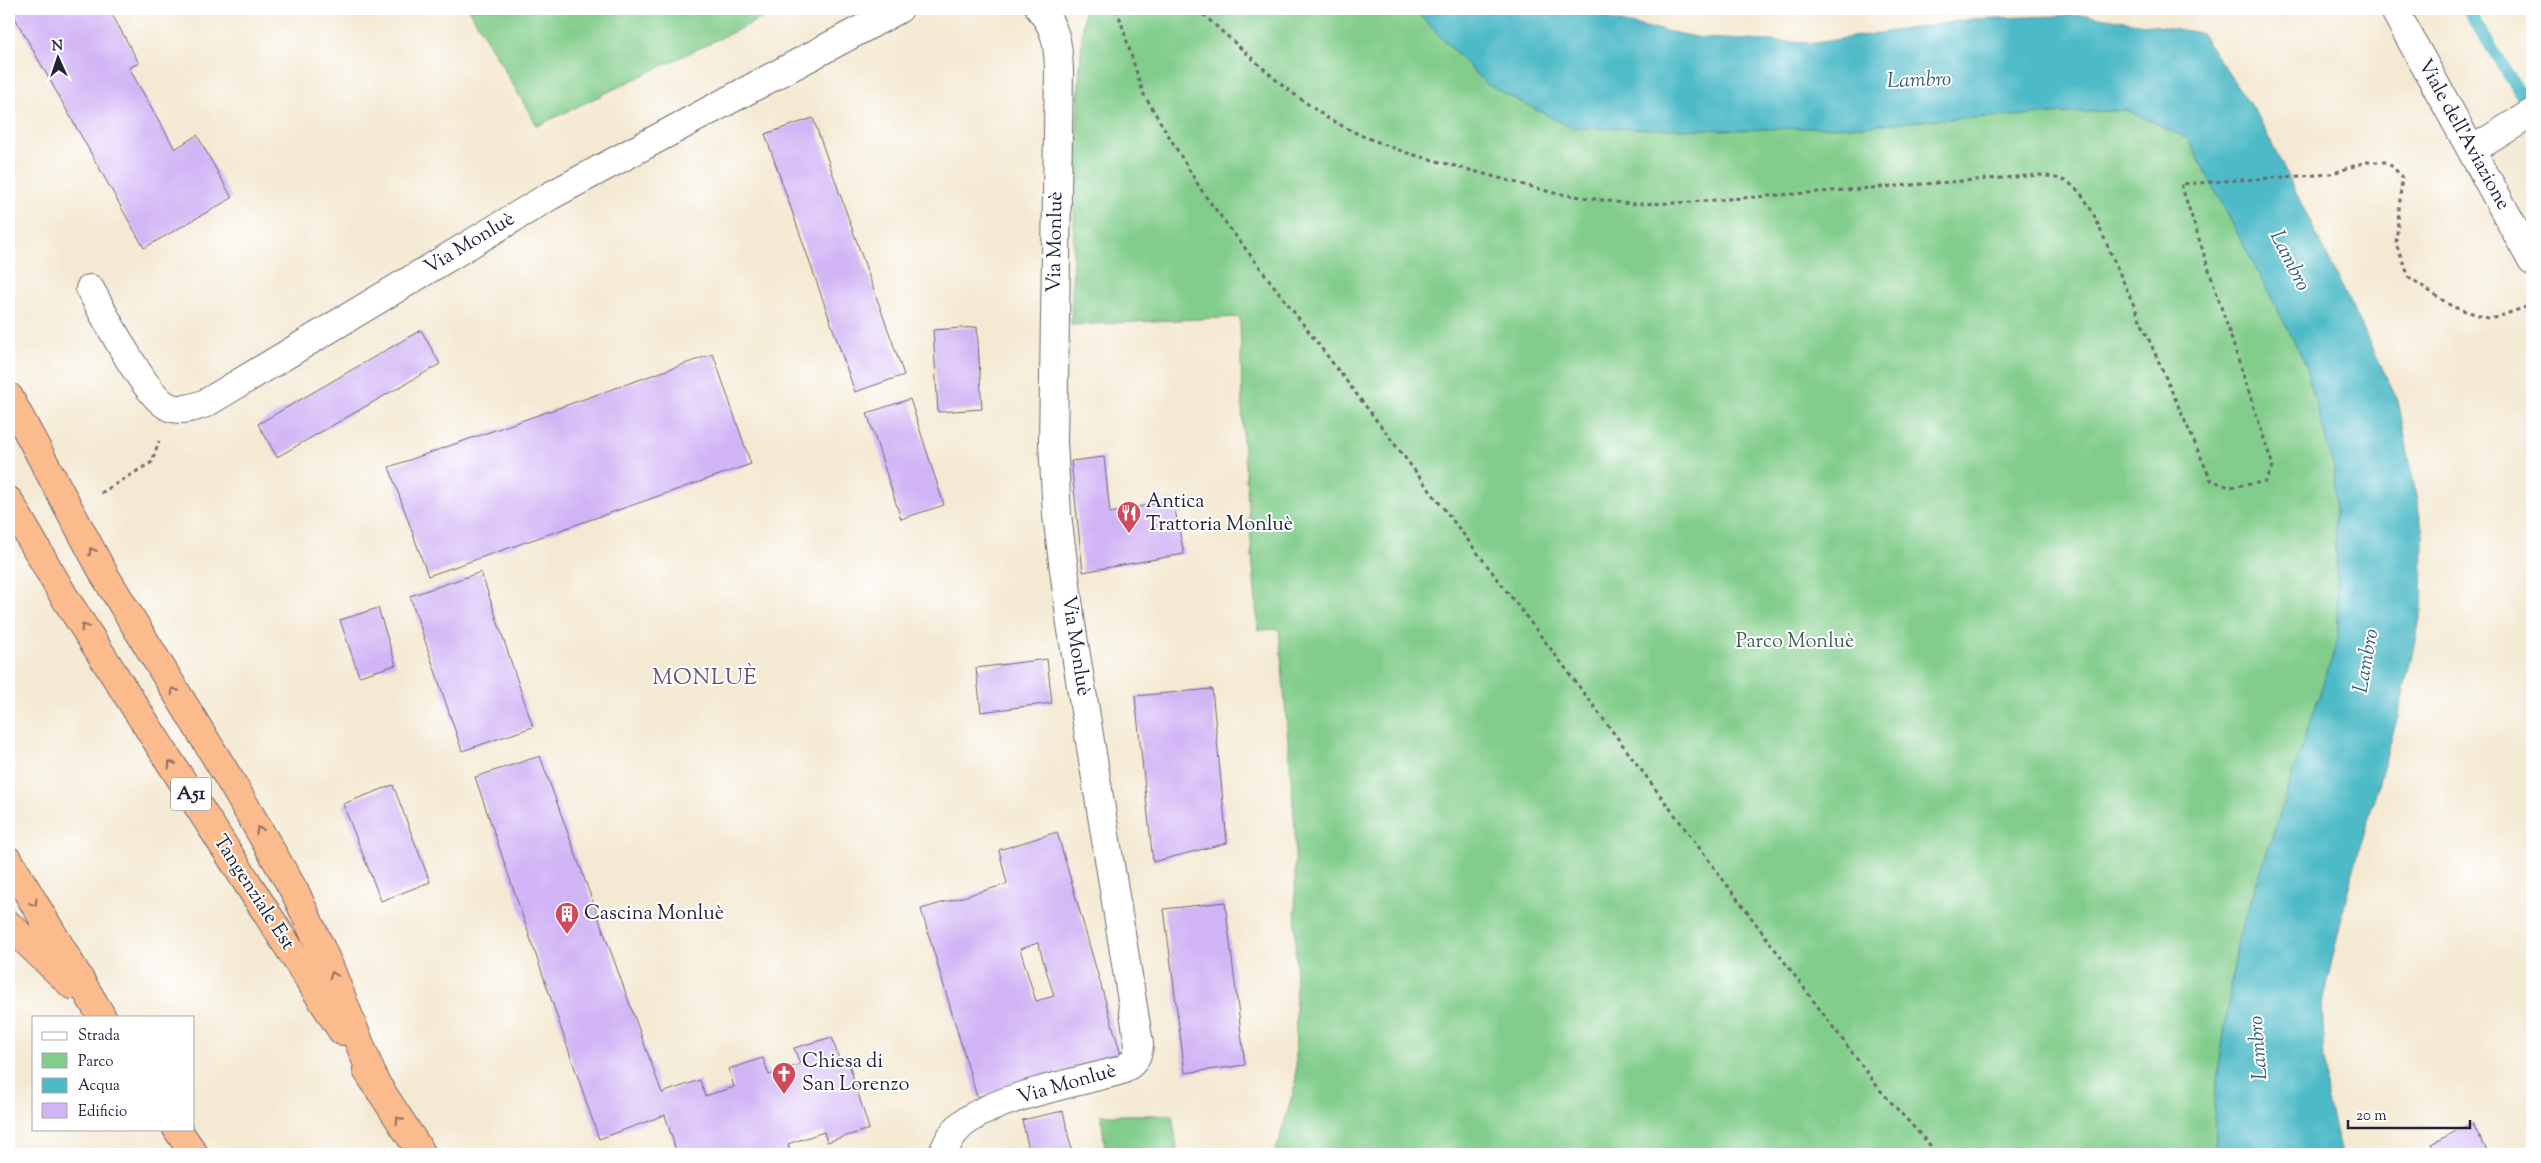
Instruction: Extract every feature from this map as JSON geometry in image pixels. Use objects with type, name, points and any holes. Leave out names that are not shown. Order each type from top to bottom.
[{"type":"highway","points":[[9,397],[105,576],[233,785],[296,894],[330,966],[376,1085]]},
{"type":"highway","name":"Tangenziale Est","points":[[9,502],[62,593],[422,1154]]},
{"type":"highway","points":[[9,861],[100,1013]]},
{"type":"highway","points":[[9,925],[100,1013]]},
{"type":"highway","points":[[178,1130],[194,1154]]},
{"type":"street","name":"Via Monluè","points":[[90,289],[145,385],[171,408],[189,409],[206,403],[550,196],[899,9]]},
{"type":"street","name":"Via Monluè","points":[[943,1154],[954,1132],[971,1118],[1012,1100],[1122,1070],[1132,1064],[1138,1055],[1139,1044],[1071,624],[1057,515],[1053,442],[1059,70],[1058,46],[1052,24],[1040,9]]},
{"type":"street","name":"Viale dell'Aviazione","points":[[2394,9],[2532,261]]},
{"type":"street","points":[[2472,150],[2523,118]]},
{"type":"path","points":[[1117,9],[1143,93],[1203,193],[1558,657],[1880,1090],[1938,1154]]},
{"type":"path","points":[[1197,9],[1283,86],[1328,118],[1360,135],[1407,153],[1554,193],[1629,204],[1677,203],[2040,175],[2062,178],[2081,192],[2093,213],[2211,480],[2229,487],[2265,482],[2273,466],[2181,184],[2330,174],[2366,162],[2387,162],[2402,176],[2396,244],[2409,277],[2453,307],[2491,319],[2532,304]]},
{"type":"path","points":[[101,494],[152,462]]},
{"type":"green space","points":[[469,9],[781,9],[537,126]]},
{"type":"green space","name":"Parco Monluè","points":[[1084,9],[1414,9],[1486,84],[1859,126],[1931,120],[2127,110],[2188,138],[2304,360],[2334,468],[2338,639],[2238,939],[2214,1101],[2215,1154],[1275,1154],[1296,1083],[1295,827],[1279,629],[1258,630],[1243,440],[1240,317],[1071,325],[1078,95]]},
{"type":"green space","points":[[1101,1115],[1172,1115],[1178,1154],[1106,1154]]},
{"type":"water","name":"Lambro","points":[[1414,9],[1589,9],[1615,21],[1701,38],[1814,43],[1972,19],[2087,15],[2201,33],[2259,118],[2398,400],[2423,533],[2422,610],[2398,716],[2348,890],[2322,1004],[2327,1098],[2341,1154],[2215,1154],[2214,1101],[2238,939],[2338,639],[2334,468],[2304,360],[2188,139],[2127,110],[1931,120],[1859,126],[1744,130],[1572,128],[1486,84]]},
{"type":"building","points":[[10,9],[109,9],[139,63],[129,68],[175,149],[197,135],[232,198],[144,248]]},
{"type":"building","points":[[813,118],[904,375],[855,392],[765,134]]},
{"type":"building","points":[[977,327],[982,409],[938,412],[933,330]]},
{"type":"building","points":[[421,330],[440,364],[277,457],[258,424]]},
{"type":"building","points":[[713,354],[751,464],[428,576],[389,467]]},
{"type":"building","points":[[910,399],[944,505],[901,519],[867,413]]},
{"type":"building","name":"Antica Trattoria Monluè","points":[[1104,457],[1110,513],[1173,500],[1184,554],[1083,572],[1071,461]]},
{"type":"building","points":[[481,572],[533,727],[462,751],[410,596]]},
{"type":"building","points":[[378,608],[396,665],[359,676],[340,620]]},
{"type":"building","points":[[1047,659],[1052,703],[981,712],[976,668]]},
{"type":"building","points":[[1212,689],[1227,843],[1153,862],[1135,696]]},
{"type":"building","name":"Cascina Monluè","points":[[540,756],[662,1093],[700,1080],[705,1096],[734,1087],[729,1069],[763,1058],[769,1075],[800,1064],[794,1048],[832,1037],[839,1059],[847,1057],[869,1129],[827,1142],[824,1132],[788,1144],[791,1154],[677,1154],[665,1115],[599,1139],[475,777]]},
{"type":"building","points":[[393,785],[430,882],[381,901],[343,804]]},
{"type":"building","points":[[1057,832],[1121,1055],[977,1097],[921,909],[1007,884],[999,850]],"holes":[[[1038,943],[1054,996],[1036,1001],[1020,949]]]},
{"type":"building","points":[[1225,902],[1245,1065],[1185,1073],[1164,909]]},
{"type":"building","points":[[1063,1111],[1072,1151],[1059,1154],[1030,1154],[1022,1120]]},
{"type":"building","points":[[2472,1123],[2489,1154],[2437,1154],[2431,1144]]},
{"type":"waterway","points":[[2467,9],[2532,112]]},
{"type":"place","name":"Antica Trattoria Monluè","points":[[1129,534]]},
{"type":"place","name":"Cascina Monluè","points":[[567,935]]},
{"type":"place","name":"Chiesa di San Lorenzo","points":[[784,1095]]},
{"type":"district","name":"MONLUÈ","points":[[705,679]]}]
